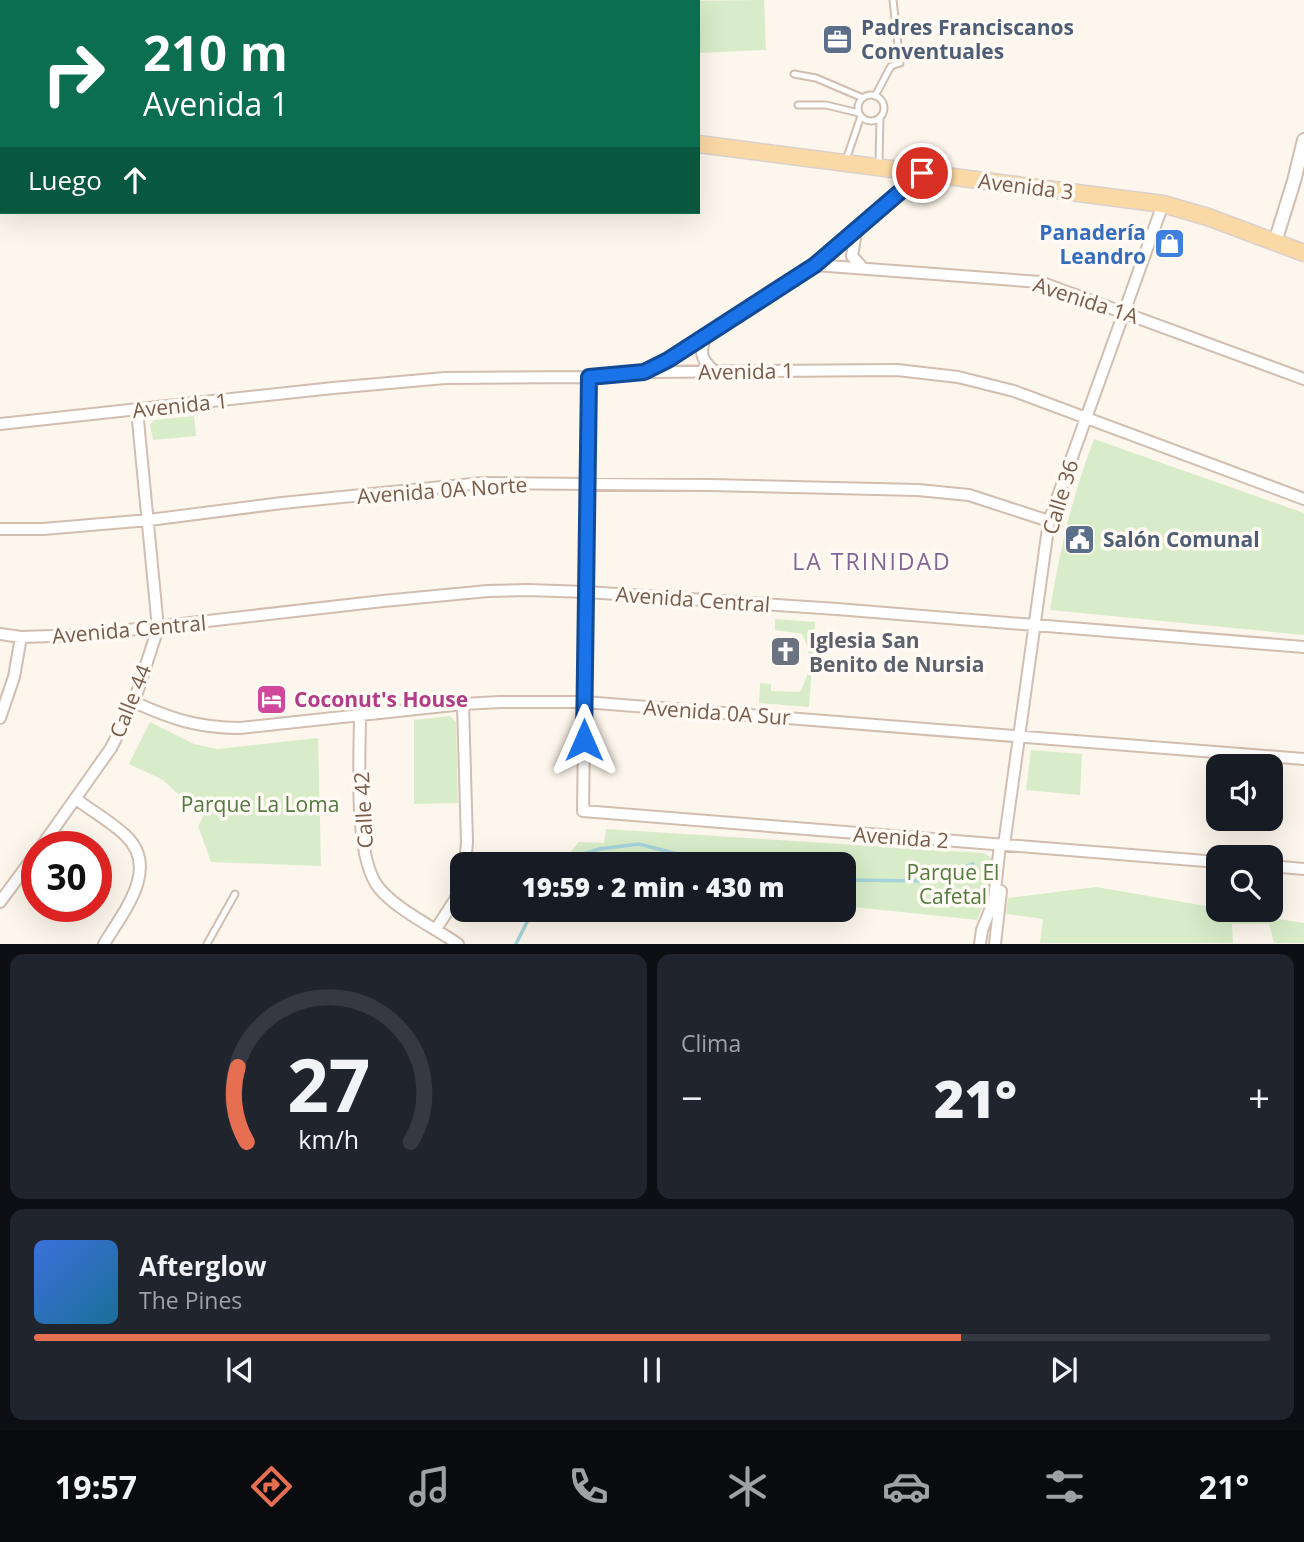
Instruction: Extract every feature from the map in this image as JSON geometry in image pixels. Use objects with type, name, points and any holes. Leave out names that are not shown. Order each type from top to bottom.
[{"type":"main road","name":"Avenida 3","points":[[700,144],[1163,204],[1208,217],[1304,253]]},
{"type":"street","points":[[1275,242],[1304,140]]},
{"type":"street","points":[[644,372],[668,360],[815,265],[922,173]]},
{"type":"street","name":"Calle 36","points":[[1004,845],[1049,521],[1163,204]]},
{"type":"street","points":[[856,232],[852,256],[863,268]]},
{"type":"street","name":"Avenida 1A","points":[[815,265],[1040,282],[1304,379]]},
{"type":"street","points":[[706,336],[701,356],[715,371]]},
{"type":"street","name":"Avenida 1","points":[[0,425],[420,380],[589,377],[644,372],[883,370],[941,374],[1014,391],[1304,499]]},
{"type":"street","points":[[584,702],[589,377]]},
{"type":"street","name":"Calle 44","points":[[53,831],[111,748],[134,702],[158,628],[137,410]]},
{"type":"street","name":"Avenida 0A Norte","points":[[0,529],[43,529],[149,520],[457,484],[588,483],[949,492],[990,501],[1049,521]]},
{"type":"street","name":"Avenida Central","points":[[0,634],[22,637],[84,635],[488,591],[587,592],[1304,647]]},
{"type":"street","points":[[0,718],[15,677],[22,637]]},
{"type":"street","name":"Avenida 0A Sur","points":[[134,702],[180,721],[210,728],[240,728],[500,702],[584,702],[1304,760]]},
{"type":"street","name":"Avenida 2","points":[[584,702],[583,811],[1206,861]]},
{"type":"street","points":[[463,705],[466,852]]},
{"type":"street","name":"Calle 42","points":[[360,715],[362,838],[370,874],[388,897],[458,943]]},
{"type":"street","points":[[76,799],[125,835],[136,849],[140,860],[138,885],[104,943]]},
{"type":"street","points":[[980,943],[982,930],[994,900],[1004,845]]},
{"type":"street","points":[[995,943],[1004,845]]},
{"type":"street","points":[[1283,867],[1304,869]]},
{"type":"street","points":[[0,902],[21,874]]},
{"type":"street","points":[[436,929],[450,907]]},
{"type":"lane","points":[[875,96],[891,66],[900,63],[893,0]]},
{"type":"lane","points":[[794,75],[816,78],[863,98],[875,96]]},
{"type":"lane","points":[[875,96],[883,106],[880,117],[879,167]]},
{"type":"lane","points":[[845,163],[860,114],[858,104],[863,98]]},
{"type":"lane","points":[[798,105],[826,105],[860,114],[868,121],[880,117]]},
{"type":"lane","points":[[207,943],[235,894]]},
{"type":"green space","points":[[764,0],[766,50],[700,53],[700,1]]},
{"type":"green space","points":[[194,416],[196,436],[153,440],[150,425],[154,420]]},
{"type":"green space","points":[[1094,439],[1304,513],[1304,635],[1050,610],[1068,523]]},
{"type":"green space","points":[[775,619],[815,622],[809,707],[759,703],[760,683],[771,684],[771,691],[800,692],[808,670],[808,649],[802,634],[775,630]]},
{"type":"green space","points":[[450,716],[456,722],[458,803],[414,804],[414,720]]},
{"type":"green space","name":"Parque La Loma","points":[[150,722],[194,744],[217,749],[318,738],[321,866],[211,862],[198,826],[203,817],[163,780],[129,764]]},
{"type":"green space","points":[[1031,750],[1082,754],[1080,795],[1026,790]]},
{"type":"green space","name":"Parque El Cafetal","points":[[606,829],[984,853],[993,859],[989,892],[977,920],[856,907],[856,852],[570,852],[579,842],[604,843]]},
{"type":"green space","points":[[1096,887],[1206,906],[1206,922],[1283,922],[1283,920],[1304,923],[1304,943],[1274,943],[1269,924],[1232,924],[1233,943],[1040,943],[1043,919],[1006,914],[1008,898]]},
{"type":"waterway","points":[[590,852],[639,844],[670,852]]},
{"type":"waterway","points":[[856,880],[925,881],[973,864]]},
{"type":"waterway","points":[[516,944],[527,922]]},
{"type":"place","name":"Padres Franciscanos Conventuales","points":[[838,39]]},
{"type":"place","name":"Panadería Leandro","points":[[1169,244]]},
{"type":"place","name":"Salón Comunal","points":[[1080,539]]},
{"type":"place","name":"Iglesia San Benito de Nursia","points":[[786,652]]},
{"type":"place","name":"Coconut's House","points":[[271,699]]},
{"type":"district","name":"LA TRINIDAD","points":[[872,561]]},
{"type":"route","points":[[584,740],[589,377],[644,372],[668,360],[815,265],[922,173]]}]
